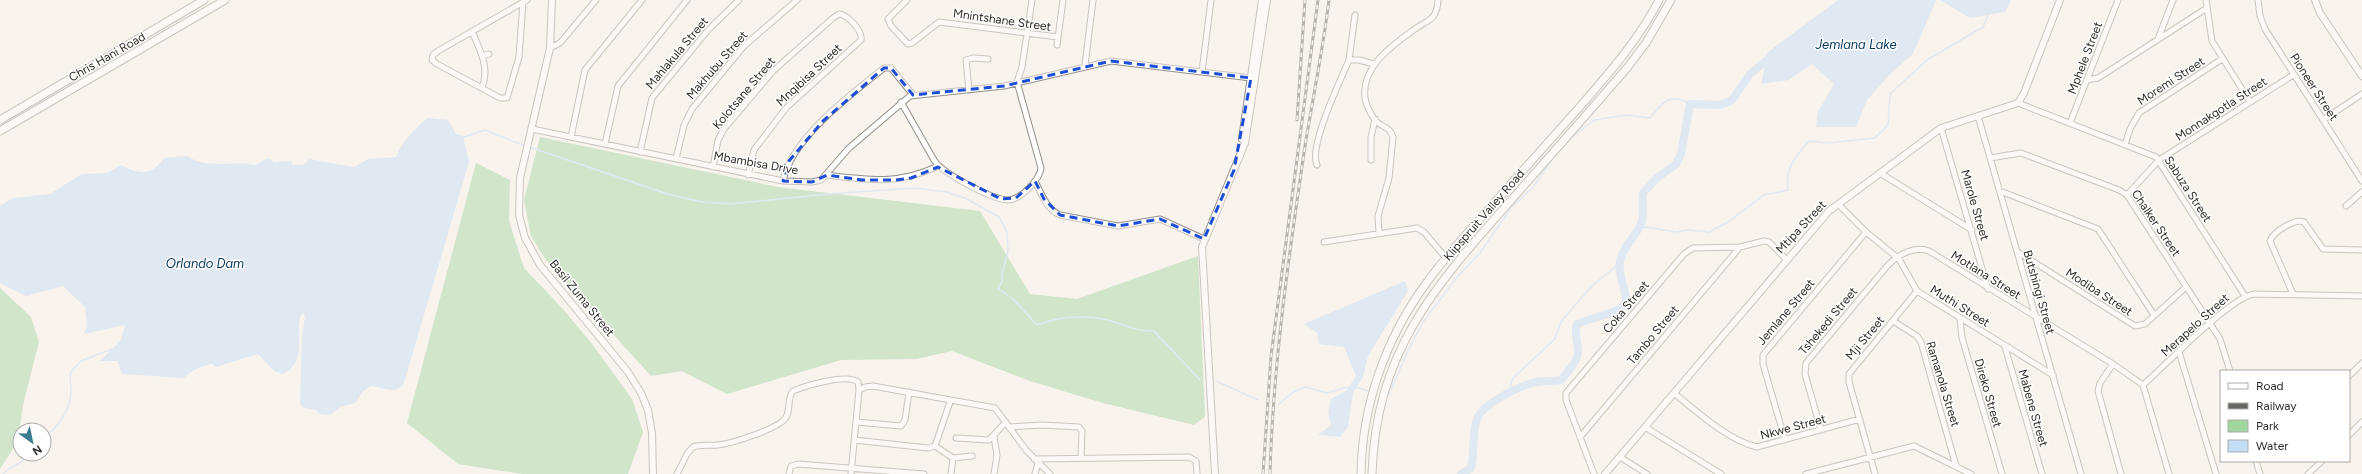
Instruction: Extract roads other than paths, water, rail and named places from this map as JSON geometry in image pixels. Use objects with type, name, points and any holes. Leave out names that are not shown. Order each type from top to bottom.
[{"type":"main road","name":"Chris Hani Road","points":[[0,120],[204,0]]},
{"type":"main road","name":"Chris Hani Road","points":[[0,131],[226,0]]},
{"type":"main road","name":"Klipspruit Valley Road","points":[[1361,474],[1366,423],[1384,360],[1408,310],[1446,258],[1618,63],[1646,24],[1659,0]]},
{"type":"main road","name":"Klipspruit Valley Road","points":[[1372,474],[1376,433],[1383,398],[1400,351],[1425,303],[1459,259],[1627,68],[1649,39],[1671,0]]},
{"type":"main road","points":[[46,92],[52,102]]},
{"type":"street","points":[[532,129],[550,48],[552,0]]},
{"type":"street","points":[[550,48],[560,43],[596,0]]},
{"type":"street","points":[[571,137],[585,70],[642,0]]},
{"type":"street","points":[[605,144],[618,86],[687,0]]},
{"type":"street","name":"Mahlakula Street","points":[[640,152],[652,98],[708,30],[739,0]]},
{"type":"street","name":"Makhubu Street","points":[[676,160],[684,125],[692,109],[739,51],[797,0]]},
{"type":"street","name":"Mnintshane Street","points":[[907,0],[890,15],[889,23],[903,40],[910,44],[939,22],[1058,38]]},
{"type":"street","points":[[901,102],[938,166],[947,173],[1001,199],[1016,198],[1035,181],[1041,171],[1041,162],[1017,82],[1022,67],[1032,0]]},
{"type":"street","points":[[1057,45],[1063,0]]},
{"type":"street","points":[[1085,65],[1093,0]]},
{"type":"street","points":[[1202,72],[1211,0]]},
{"type":"street","points":[[1234,170],[1242,143],[1262,0]]},
{"type":"street","points":[[1215,474],[1202,271],[1204,239],[1247,137],[1267,0]]},
{"type":"street","points":[[1379,233],[1378,216],[1389,178],[1393,137],[1392,133],[1375,119],[1368,106],[1365,95],[1369,71],[1374,64],[1412,30],[1429,21],[1435,12],[1438,0]]},
{"type":"street","points":[[2018,103],[2024,93],[2060,0]]},
{"type":"street","name":"Mphele Street","points":[[2070,123],[2118,0]]},
{"type":"street","points":[[2158,38],[2173,0]]},
{"type":"street","points":[[2206,0],[2212,41],[2250,102]]},
{"type":"street","name":"Pioneer Street","points":[[2258,0],[2262,23],[2293,75],[2362,181]]},
{"type":"street","points":[[2316,0],[2320,13],[2362,76]]},
{"type":"street","points":[[525,1],[519,57],[509,96],[500,98],[437,64],[432,58],[435,53],[525,1]]},
{"type":"street","points":[[2087,80],[2098,78],[2158,38],[2207,8]]},
{"type":"street","name":"Kolotsane Street","points":[[713,167],[721,133],[779,65],[837,15],[845,16],[860,32]]},
{"type":"street","points":[[1317,165],[1316,154],[1327,109],[1349,60],[1355,15]]},
{"type":"street","points":[[472,31],[482,56],[486,74],[482,88]]},
{"type":"street","name":"Mnqibisa Street","points":[[748,175],[752,153],[756,145],[797,96],[858,43],[862,38],[860,32]]},
{"type":"street","points":[[482,56],[489,54]]},
{"type":"street","points":[[969,90],[966,60],[973,58],[988,59]]},
{"type":"street","name":"Moremi Street","points":[[2125,144],[2130,129],[2139,113],[2222,59]]},
{"type":"street","points":[[1349,60],[1359,60],[1374,64]]},
{"type":"street","name":"Mbambisa Drive","points":[[532,129],[748,175],[783,181],[812,182],[821,180],[849,148],[901,102],[914,95],[1004,86],[1085,65],[1115,61],[1251,78]]},
{"type":"street","points":[[783,181],[789,161],[823,121],[884,68],[892,68],[914,95]]},
{"type":"street","name":"Monnakgotla Street","points":[[2127,195],[2159,160],[2293,75]]},
{"type":"street","points":[[2323,120],[2362,94]]},
{"type":"street","name":"Mtipa Street","points":[[1605,474],[1817,223],[1838,204],[1942,128],[2018,103]]},
{"type":"street","name":"Sabuza Street","points":[[2018,103],[2150,154],[2159,160],[2245,296]]},
{"type":"street","name":"Butshingi Street","points":[[1978,116],[2081,474]]},
{"type":"street","points":[[1372,160],[1371,136],[1375,119]]},
{"type":"street","name":"Marole Street","points":[[1942,128],[1988,289]]},
{"type":"street","name":"Basil Zuma Street","points":[[532,129],[520,178],[518,207],[521,226],[530,249],[540,265],[628,372],[641,393],[648,410],[652,433],[653,474]]},
{"type":"street","name":"Chalker Street","points":[[1990,158],[2021,153],[2119,190],[2127,195],[2222,343],[2230,370]]},
{"type":"street","points":[[827,174],[862,180],[896,180],[912,178],[938,166]]},
{"type":"street","points":[[1880,173],[1972,230]]},
{"type":"street","points":[[1035,181],[1044,199],[1060,215],[1118,226],[1160,219],[1204,239]]},
{"type":"street","points":[[2000,191],[2098,229],[2154,315]]},
{"type":"street","points":[[2346,206],[2357,198],[2362,192]]},
{"type":"street","name":"Muthi Street","points":[[1838,204],[1866,232],[1896,257],[1905,268],[1917,291],[2005,347],[2053,375]]},
{"type":"street","points":[[2293,294],[2270,241],[2273,236],[2293,222],[2304,222],[2323,249],[2360,249]]},
{"type":"street","points":[[1324,242],[1379,233],[1420,229],[1446,258]]},
{"type":"street","name":"Jemlane Street","points":[[1785,440],[1763,364],[1764,355],[1866,232]]},
{"type":"street","name":"Coka Street","points":[[1594,474],[1581,436],[1566,400],[1568,390],[1687,251],[1693,248],[1740,247],[1766,241],[1786,259]]},
{"type":"street","name":"Tambo Street","points":[[1581,436],[1740,247]]},
{"type":"street","name":"Motlana Street","points":[[1896,257],[1918,249],[1926,250],[2113,364],[2143,385]]},
{"type":"street","name":"Modiba Street","points":[[2018,252],[2132,325],[2142,326],[2186,287]]},
{"type":"street","name":"Tshekedi Street","points":[[1821,430],[1805,374],[1806,363],[1896,257]]},
{"type":"street","name":"Mji Street","points":[[1875,474],[1849,374],[1917,291]]},
{"type":"street","name":"Merapelo Street","points":[[2143,385],[2210,324],[2245,296],[2254,294],[2293,294],[2362,296]]},
{"type":"street","name":"Direko Street","points":[[1960,318],[1962,338],[2002,474]]},
{"type":"street","name":"Ramanola Street","points":[[1893,321],[1917,336],[1921,342],[1956,466]]},
{"type":"street","name":"Mabene Street","points":[[2005,347],[2042,474]]},
{"type":"street","points":[[2179,352],[2216,474]]},
{"type":"street","points":[[2350,375],[2362,363]]},
{"type":"street","points":[[2113,364],[2100,383],[2098,391],[2121,474]]},
{"type":"street","points":[[677,474],[687,454],[693,447],[718,445],[742,440],[783,421],[788,413],[790,396],[793,390],[831,380],[852,379],[858,382],[859,390],[851,471]]},
{"type":"street","points":[[2143,385],[2169,474]]},
{"type":"street","points":[[859,390],[864,387],[872,386],[909,392],[950,402],[993,407],[998,410],[1007,425],[1036,461],[1050,474]]},
{"type":"street","points":[[856,422],[901,426],[905,420],[909,392]]},
{"type":"street","name":"Nkwe Street","points":[[1674,393],[1707,419],[1744,443],[1757,447],[1860,419]]},
{"type":"street","points":[[935,446],[950,402]]},
{"type":"street","points":[[2350,433],[2362,422]]},
{"type":"street","points":[[956,438],[985,440],[994,437],[1007,425],[1079,427],[1082,431],[1081,458]]},
{"type":"street","points":[[1645,427],[1720,474]]},
{"type":"street","points":[[994,437],[997,447],[994,474]]},
{"type":"street","points":[[854,440],[928,448],[935,446],[953,458],[972,456]]},
{"type":"street","points":[[1806,474],[1914,446],[1971,474]]},
{"type":"street","points":[[1036,461],[1081,458],[1188,457],[1196,461],[1197,474]]},
{"type":"street","points":[[1620,457],[1647,474]]},
{"type":"street","points":[[951,474],[953,458]]},
{"type":"street","points":[[1035,474],[1036,461]]},
{"type":"street","points":[[2258,462],[2260,474]]},
{"type":"street","points":[[2308,474],[2321,462]]},
{"type":"street","points":[[789,474],[791,466],[798,464],[851,471],[924,474]]},
{"type":"water","name":"Jemlana Lake","points":[[1838,0],[1936,0],[1913,54],[1890,74],[1867,100],[1856,127],[1816,127],[1818,112],[1834,84],[1812,64],[1789,80],[1761,84],[1768,52]]},
{"type":"water","points":[[1940,0],[2011,0],[2005,12],[1970,18]]},
{"type":"water","name":"Orlando Dam","points":[[427,118],[448,120],[456,134],[463,136],[469,162],[404,383],[401,387],[393,390],[371,386],[362,392],[355,403],[340,407],[330,415],[319,414],[316,410],[302,407],[300,402],[302,336],[305,317],[303,313],[300,318],[299,352],[296,361],[291,368],[282,374],[274,371],[258,354],[216,367],[212,364],[200,367],[190,372],[184,378],[122,374],[117,361],[100,361],[121,340],[125,325],[84,334],[87,326],[85,307],[63,286],[26,296],[0,283],[0,206],[13,198],[50,194],[82,174],[107,173],[121,165],[139,172],[149,171],[159,164],[164,158],[187,156],[203,163],[255,165],[268,158],[274,162],[291,161],[293,165],[303,165],[309,159],[354,167],[368,159],[396,157],[405,141]]},
{"type":"water","points":[[1405,281],[1408,291],[1368,356],[1363,377],[1353,393],[1348,427],[1340,437],[1318,435],[1331,425],[1328,413],[1331,399],[1346,391],[1356,376],[1344,347],[1319,344],[1317,333],[1304,324]]},
{"type":"waterway","points":[[1635,235],[1645,227],[1676,232],[1689,230],[1709,232],[1728,222],[1764,195],[1788,190],[1788,175],[1792,163],[1809,141],[1828,143],[1875,138],[1888,125],[1890,94],[1927,60],[1983,27],[1988,15]]},
{"type":"waterway","points":[[1461,474],[1471,468],[1475,424],[1486,407],[1494,401],[1521,387],[1536,382],[1561,380],[1577,358],[1577,324],[1616,311],[1626,304],[1619,267],[1620,261],[1624,250],[1641,224],[1643,212],[1643,193],[1657,178],[1676,164],[1681,154],[1690,104],[1720,105],[1732,100],[1750,74],[1773,55]]},
{"type":"waterway","points":[[1388,396],[1407,353],[1423,322],[1458,276],[1480,253],[1511,208],[1534,186],[1553,158],[1571,138],[1594,120],[1627,115],[1650,118],[1663,103],[1672,99],[1683,100],[1690,104]]},
{"type":"waterway","points":[[461,138],[485,130],[525,146]]},
{"type":"waterway","points":[[529,147],[671,195],[703,202],[730,204],[828,194],[915,188],[946,192],[965,198],[999,217],[1007,232],[1008,251],[1002,274],[1002,282],[998,288],[1014,300],[1037,325],[1061,319],[1087,317],[1104,319],[1135,329],[1154,331],[1200,380]]},
{"type":"waterway","points":[[1508,394],[1513,378],[1555,339],[1561,322],[1569,312],[1592,286],[1620,263]]},
{"type":"waterway","points":[[52,431],[63,417],[69,405],[71,372],[81,361],[112,349]]},
{"type":"waterway","points":[[1216,381],[1258,400]]},
{"type":"waterway","points":[[1278,405],[1293,392],[1306,387],[1327,393],[1351,386]]},
{"type":"waterway","points":[[1356,387],[1368,391]]},
{"type":"waterway","points":[[3,474],[21,462]]},
{"type":"railway","points":[[1297,120],[1305,0]]},
{"type":"railway","points":[[1263,474],[1271,356],[1318,0]]},
{"type":"railway","points":[[1270,474],[1274,392],[1288,269],[1305,146],[1329,0]]}]
